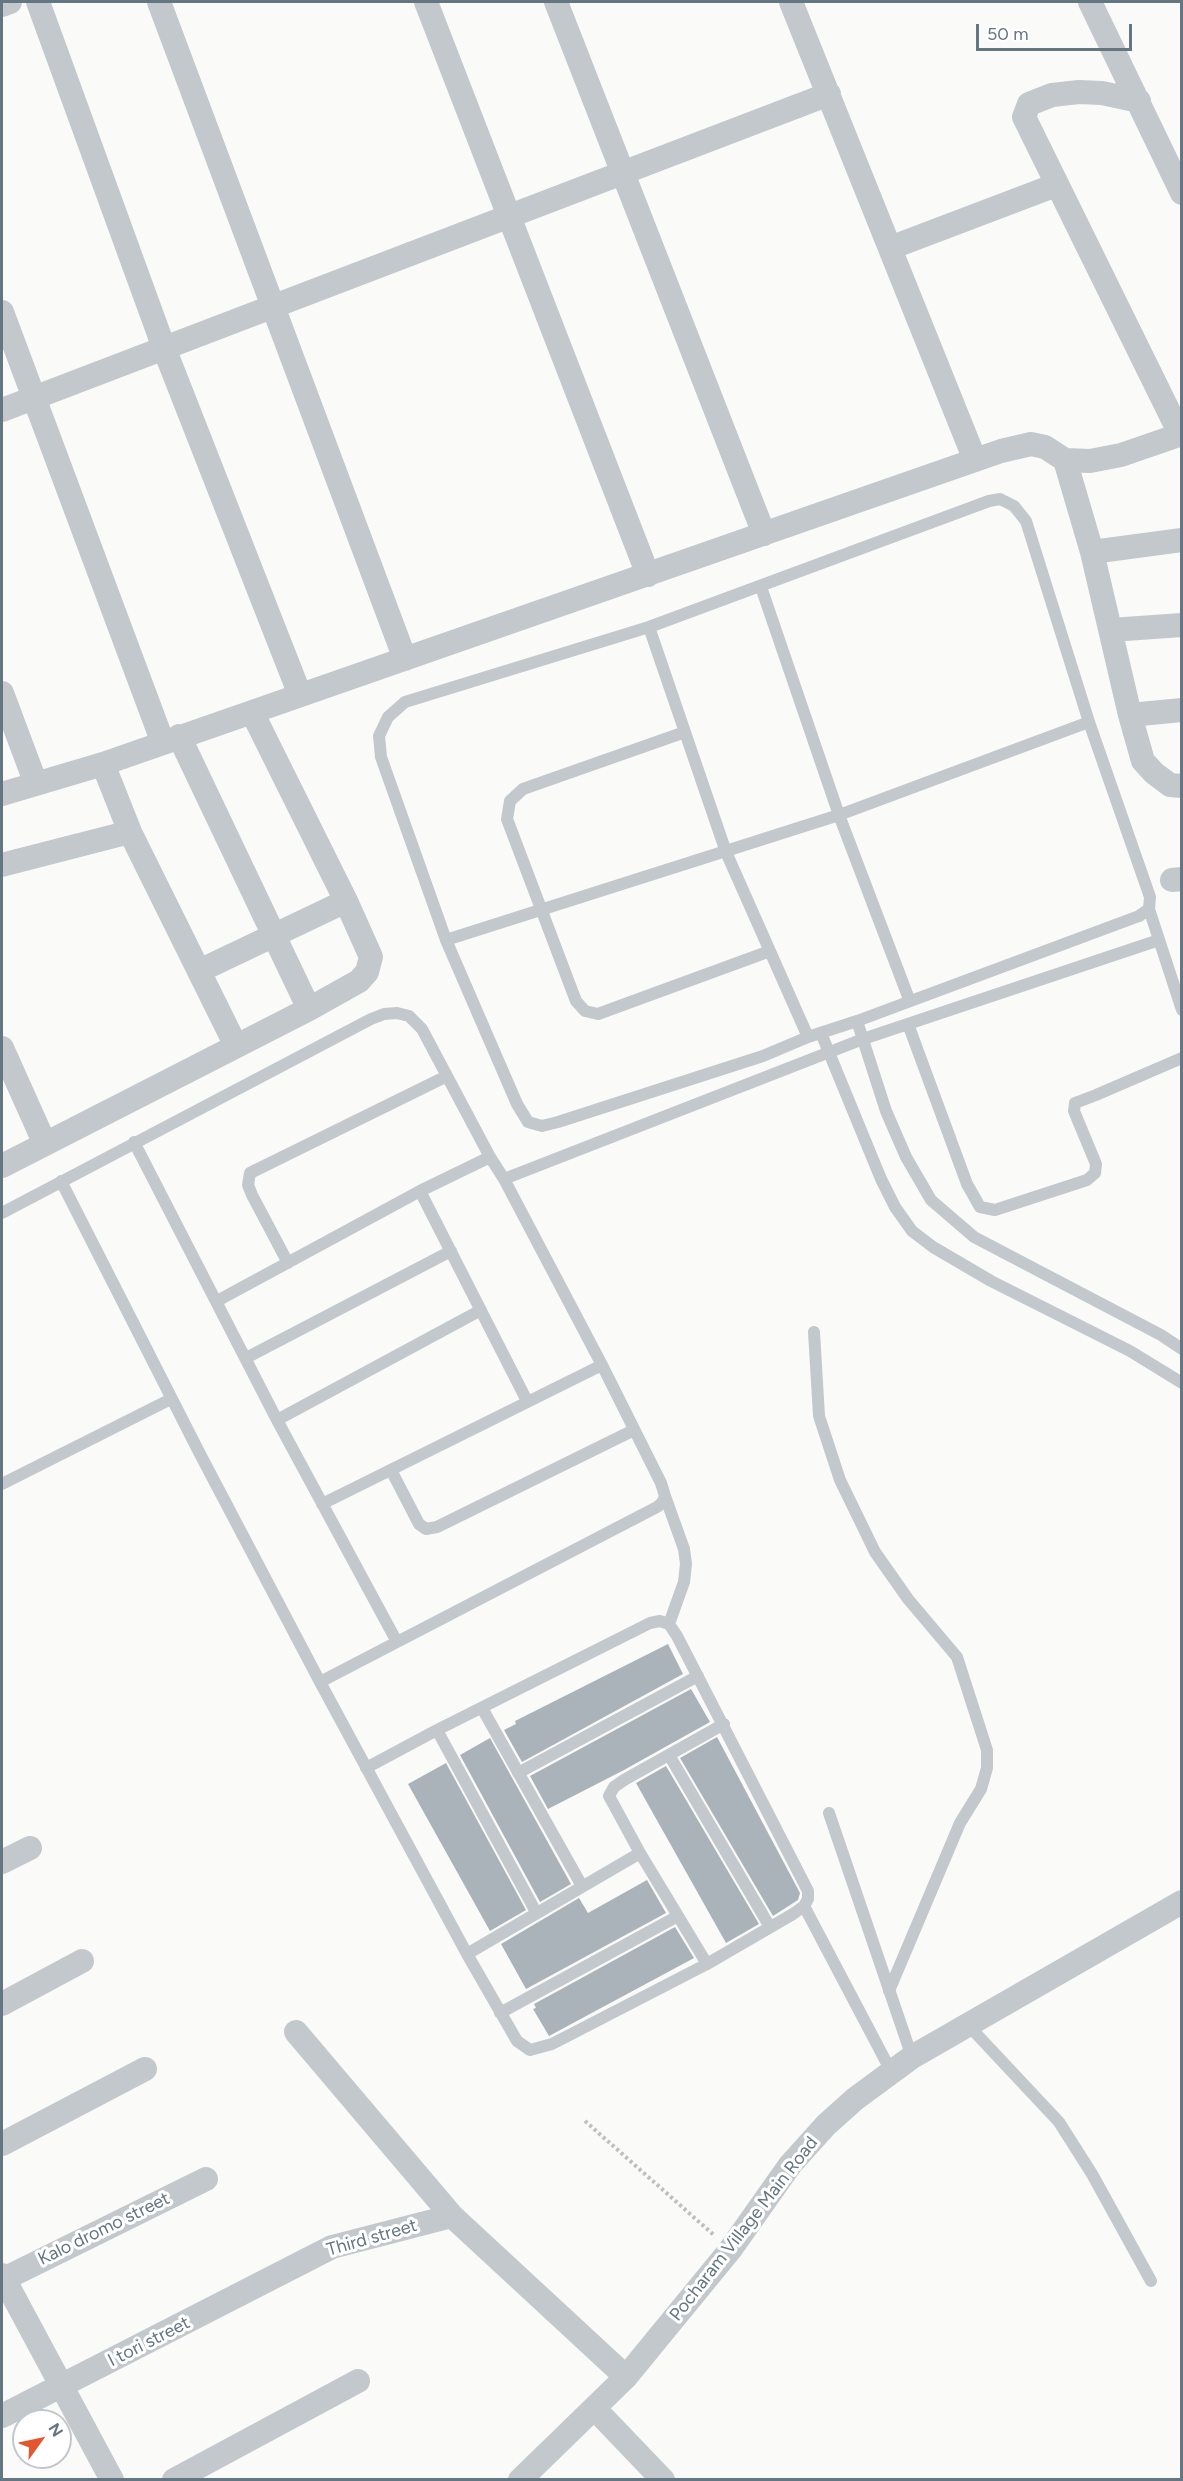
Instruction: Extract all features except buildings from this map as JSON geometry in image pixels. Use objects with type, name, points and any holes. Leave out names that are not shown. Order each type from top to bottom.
[{"type":"street","points":[[2,5],[10,2]]},
{"type":"street","points":[[38,2],[165,348],[300,695]]},
{"type":"street","points":[[159,2],[405,658]]},
{"type":"street","points":[[426,2],[648,575]]},
{"type":"street","points":[[556,2],[764,534]]},
{"type":"street","points":[[791,2],[975,460]]},
{"type":"street","points":[[1090,2],[1182,193]]},
{"type":"street","points":[[2,794],[103,764],[975,460],[1031,444],[1046,447],[1065,460],[1090,462],[1121,455],[1181,434],[1024,117],[1029,104],[1052,95],[1079,92],[1102,93],[1139,101]]},
{"type":"street","points":[[2,410],[829,94]]},
{"type":"street","points":[[890,248],[1056,185]]},
{"type":"street","points":[[2,312],[32,398],[171,739],[309,1009]]},
{"type":"street","points":[[1065,460],[1092,552],[1143,761],[1170,785],[1182,786]]},
{"type":"street","points":[[1092,552],[1182,540]]},
{"type":"street","points":[[1111,630],[1182,625]]},
{"type":"street","points":[[2,693],[36,784]]},
{"type":"street","points":[[1130,715],[1182,710]]},
{"type":"street","points":[[2,1166],[309,1009],[358,981],[367,972],[371,957],[346,901],[252,712]]},
{"type":"street","points":[[103,764],[130,832],[236,1046]]},
{"type":"street","points":[[2,865],[130,832]]},
{"type":"street","points":[[199,971],[346,901]]},
{"type":"street","points":[[5,1063],[45,1144]]},
{"type":"street","points":[[2,1862],[30,1848]]},
{"type":"street","name":"Pocharam Village Main Road","points":[[520,2480],[626,2377],[730,2250],[790,2166],[826,2125],[855,2099],[912,2057],[1182,1902]]},
{"type":"street","points":[[2,2004],[81,1961]]},
{"type":"street","points":[[296,2032],[452,2216],[626,2377]]},
{"type":"street","points":[[2,2144],[146,2069]]},
{"type":"street","name":"Kalo dromo street","points":[[2,2278],[206,2179]]},
{"type":"street","name":"Third street","points":[[295,2265],[332,2247],[452,2216]]},
{"type":"street","name":"I tori street","points":[[2,2416],[295,2265]]},
{"type":"street","points":[[2,2278],[112,2480]]},
{"type":"street","points":[[174,2480],[358,2381]]},
{"type":"street","points":[[595,2409],[663,2480]]},
{"type":"lane","points":[[1149,909],[1139,916],[909,999],[751,1060],[558,1122],[542,1126],[534,1125],[528,1122],[517,1104],[446,940],[381,757],[379,736],[388,717],[405,702],[649,627],[989,501],[1000,499],[1014,506],[1026,521],[1089,722],[1148,891],[1149,909],[1182,1010]]},
{"type":"lane","points":[[761,587],[839,815],[909,999]]},
{"type":"lane","points":[[649,627],[726,852],[808,1037]]},
{"type":"lane","points":[[446,940],[839,815],[1089,722]]},
{"type":"lane","points":[[685,732],[523,789],[510,801],[507,819],[576,1001],[585,1011],[598,1014],[770,951]]},
{"type":"lane","points":[[504,1179],[863,1039],[1159,940]]},
{"type":"lane","points":[[2,1213],[134,1142],[384,1014],[397,1013],[409,1016],[416,1022],[504,1179],[661,1483],[684,1549],[686,1564],[684,1582],[669,1624]]},
{"type":"lane","points":[[857,1021],[886,1111],[906,1157],[931,1200],[974,1237],[1161,1335],[1182,1349]]},
{"type":"lane","points":[[908,1024],[967,1184],[980,1207],[995,1210],[1087,1180],[1095,1173],[1096,1164],[1074,1111],[1075,1102],[1182,1058]]},
{"type":"lane","points":[[821,1033],[881,1179],[895,1207],[912,1231],[933,1248],[991,1281],[1130,1351],[1182,1383]]},
{"type":"lane","points":[[288,1263],[252,1195],[248,1185],[250,1173],[447,1076]]},
{"type":"lane","points":[[134,1142],[218,1301],[277,1420],[397,1642]]},
{"type":"lane","points":[[218,1301],[420,1191],[490,1157]]},
{"type":"lane","points":[[61,1181],[171,1399],[320,1682],[366,1768],[466,1954],[517,2042],[530,2050],[541,2048],[707,1964],[804,1906],[808,1899],[808,1891],[724,1724],[669,1624],[660,1621],[650,1623],[366,1768]]},
{"type":"lane","points":[[420,1191],[527,1401]]},
{"type":"lane","points":[[246,1358],[451,1251]]},
{"type":"lane","points":[[277,1420],[481,1310]]},
{"type":"lane","points":[[814,1332],[819,1416],[840,1480],[875,1552],[908,1599],[957,1657],[987,1750],[987,1768],[981,1790],[960,1823],[890,1991]]},
{"type":"lane","points":[[322,1504],[602,1365]]},
{"type":"lane","points":[[2,1484],[171,1399]]},
{"type":"lane","points":[[392,1470],[419,1524],[426,1529],[437,1527],[634,1430]]},
{"type":"lane","points":[[320,1682],[657,1507],[662,1503],[664,1496]]},
{"type":"lane","points":[[519,1773],[698,1676]]},
{"type":"lane","points":[[482,1708],[582,1886]]},
{"type":"lane","points":[[707,1964],[611,1802],[610,1791],[624,1780],[724,1724]]},
{"type":"lane","points":[[437,1730],[536,1912]]},
{"type":"lane","points":[[669,1755],[770,1927]]},
{"type":"lane","points":[[829,1813],[912,2057]]},
{"type":"lane","points":[[466,1954],[640,1853]]},
{"type":"lane","points":[[804,1906],[892,2073]]},
{"type":"lane","points":[[500,2013],[678,1916]]},
{"type":"lane","points":[[968,2025],[1059,2122],[1092,2174],[1151,2281]]},
{"type":"path","points":[[585,2121],[730,2250]]}]
